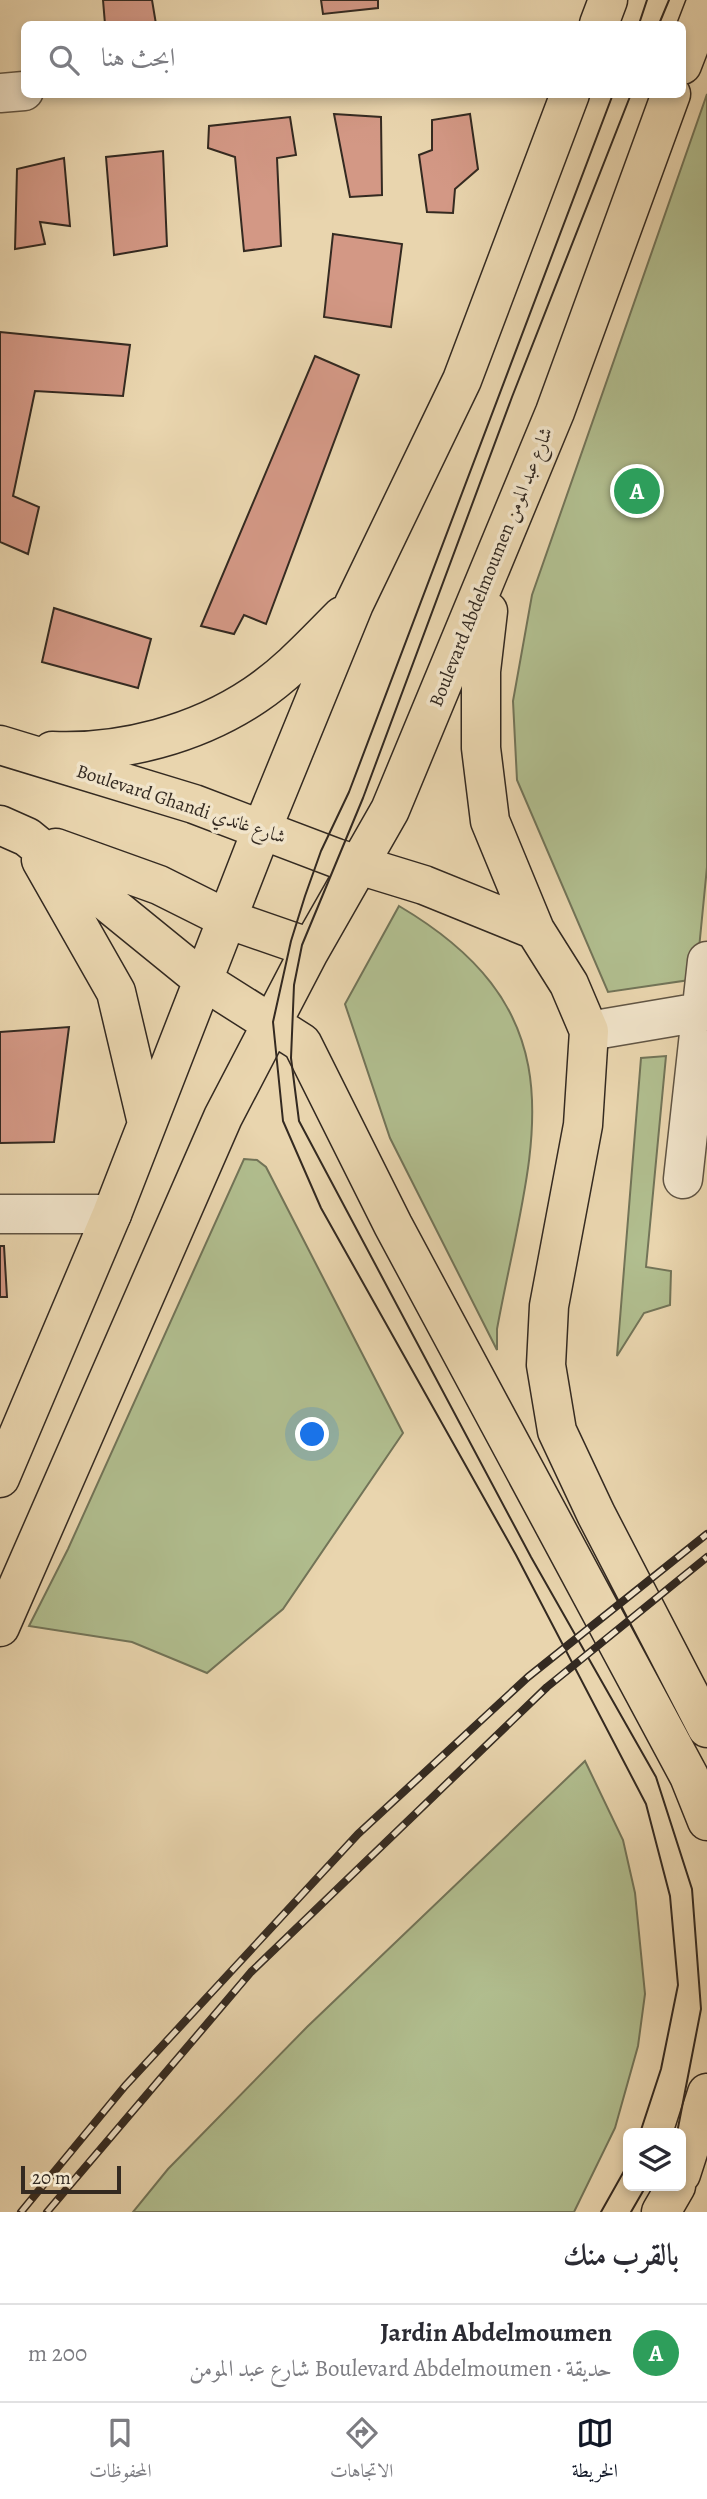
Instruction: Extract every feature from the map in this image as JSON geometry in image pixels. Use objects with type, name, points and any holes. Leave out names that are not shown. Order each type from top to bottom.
[{"type":"main road","points":[[600,21],[608,0]]},
{"type":"main road","points":[[686,56],[704,16]]},
{"type":"main road","points":[[0,1478],[112,1214],[262,829],[354,604],[461,380],[568,98]]},
{"type":"main road","name":"Boulevard Abdelmoumen شارع عبد المومن","points":[[0,1627],[223,1117],[309,952],[390,810],[555,412],[670,98]]},
{"type":"main road","points":[[493,566],[481,671],[481,748],[491,821],[535,930],[569,984],[589,1031],[583,1125],[549,1306],[546,1365],[557,1431],[596,1514],[707,1728]]},
{"type":"main road","points":[[7,747],[81,752],[129,747],[216,717],[255,695],[291,667],[354,604]]},
{"type":"main road","name":"Boulevard Ghandi شارع غاندي","points":[[7,747],[262,829],[424,885],[535,930]]},
{"type":"main road","points":[[14,831],[159,885],[227,919],[302,945],[309,952]]},
{"type":"main road","points":[[14,831],[204,981],[302,1042],[393,1225],[689,1776],[707,1821]]},
{"type":"main road","points":[[14,831],[116,992],[147,1123]]},
{"type":"main road","points":[[686,2159],[707,2094]]},
{"type":"main road","points":[[662,2212],[673,2191]]},
{"type":"street","points":[[0,93],[21,91]]},
{"type":"street","points":[[683,1179],[707,961]]},
{"type":"street","points":[[589,1031],[701,1012]]},
{"type":"street","points":[[0,1214],[112,1214]]},
{"type":"green space","points":[[707,94],[707,867],[696,979],[608,992],[517,780],[513,701],[532,595]]},
{"type":"green space","points":[[399,906],[459,949],[499,994],[522,1042],[532,1092],[531,1146],[497,1329],[497,1350],[390,1138],[345,1004]]},
{"type":"green space","points":[[666,1056],[646,1267],[671,1271],[670,1305],[644,1313],[617,1356],[641,1058]]},
{"type":"green space","points":[[244,1159],[257,1160],[266,1167],[403,1433],[283,1609],[207,1673],[132,1642],[29,1626],[68,1549]]},
{"type":"green space","points":[[585,1761],[623,1840],[635,1893],[645,1994],[638,2046],[615,2128],[574,2212],[133,2212],[168,2169],[307,2027]]},
{"type":"building","points":[[103,0],[152,0],[156,21],[105,21]]},
{"type":"building","points":[[321,0],[378,0],[378,8],[323,14]]},
{"type":"building","points":[[334,114],[381,117],[382,195],[350,197]]},
{"type":"building","points":[[470,114],[478,169],[455,189],[453,213],[427,212],[419,155],[432,150],[432,120]]},
{"type":"building","points":[[290,117],[296,155],[277,158],[281,246],[244,251],[235,157],[208,148],[209,126]]},
{"type":"building","points":[[163,151],[167,246],[114,255],[106,157]]},
{"type":"building","points":[[64,158],[70,226],[40,222],[45,244],[15,249],[17,169]]},
{"type":"building","points":[[333,234],[402,244],[391,327],[324,317]]},
{"type":"building","points":[[0,332],[130,345],[123,396],[35,391],[13,496],[39,507],[28,554],[0,542]]},
{"type":"building","points":[[315,356],[359,375],[266,624],[244,615],[234,634],[201,626]]},
{"type":"building","points":[[54,608],[151,639],[138,688],[42,662]]},
{"type":"building","points":[[69,1027],[54,1142],[0,1143],[0,1032]]},
{"type":"building","points":[[0,1246],[4,1246],[7,1297],[0,1297]]},
{"type":"tram line","points":[[640,21],[647,0]]},
{"type":"tram line","points":[[660,21],[669,0]]},
{"type":"tram line","points":[[611,98],[349,792],[321,851],[291,941],[273,1022],[283,1121],[321,1208],[516,1555],[646,1804],[670,1896],[678,1985],[661,2069],[642,2128]]},
{"type":"tram line","points":[[629,98],[512,397],[363,798],[302,945],[294,985],[291,1058],[299,1121],[531,1557],[656,1777],[692,1889],[701,2009],[678,2128]]},
{"type":"tram line","points":[[601,2212],[623,2173]]},
{"type":"tram line","points":[[631,2212],[643,2191]]},
{"type":"railway","points":[[21,2212],[125,2086],[358,1834],[528,1677],[707,1534]]},
{"type":"railway","points":[[47,2212],[251,1972],[547,1687],[707,1557]]},
{"type":"place","name":"Jardin Abdelmoumen","points":[[637,491]]}]
